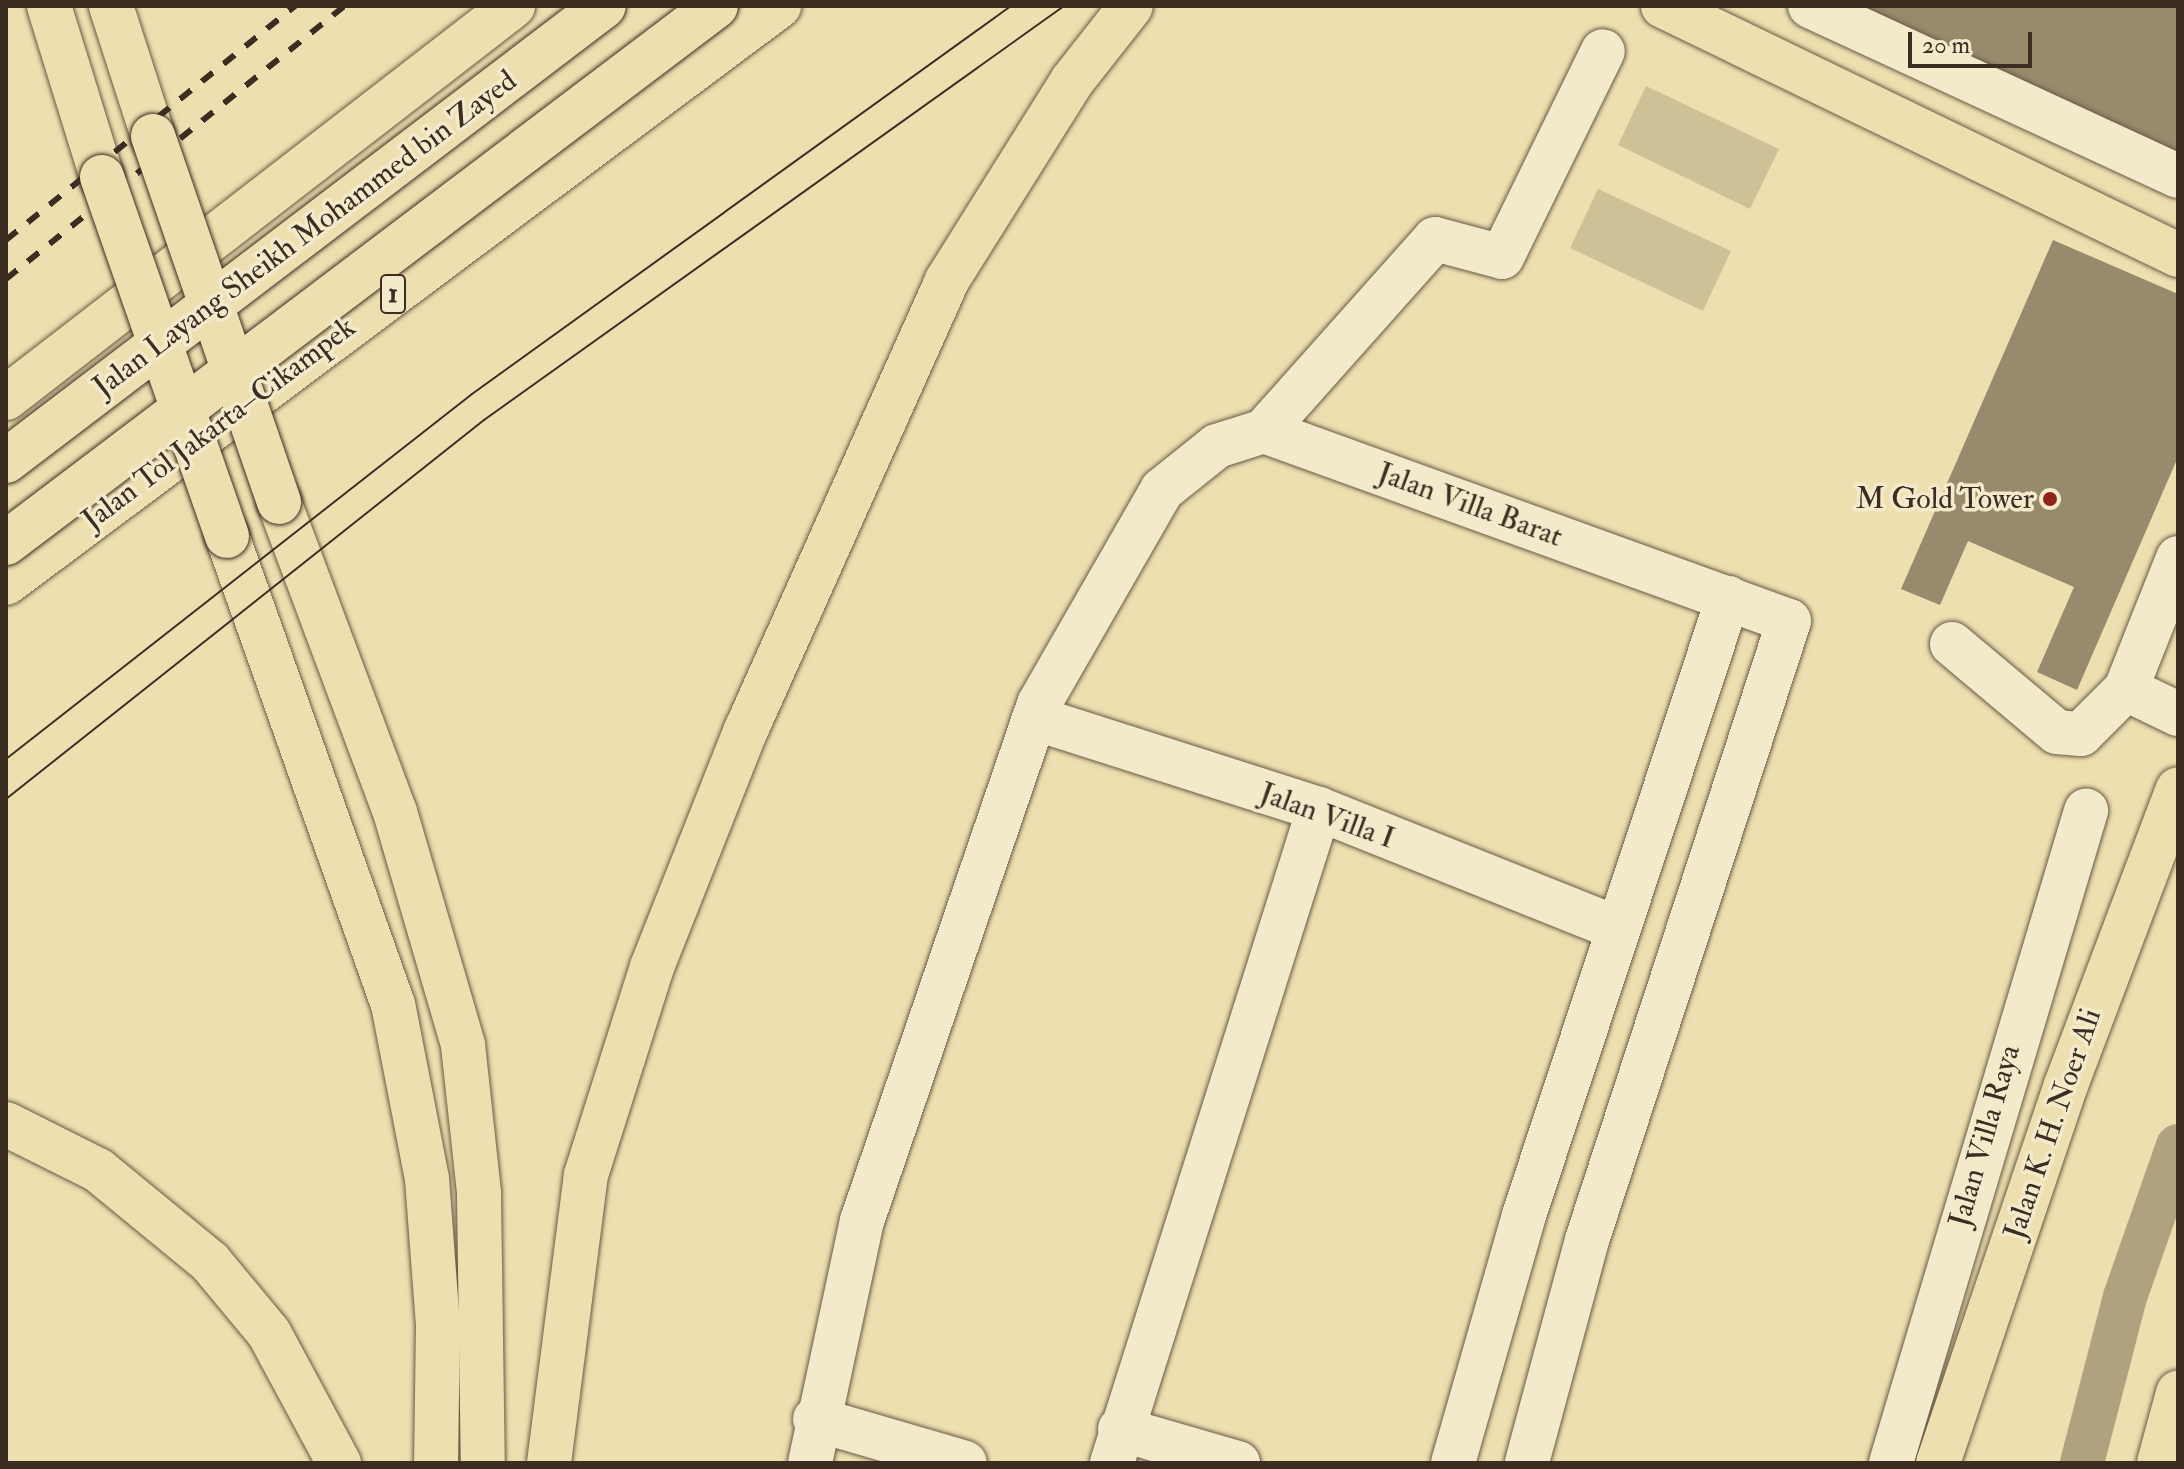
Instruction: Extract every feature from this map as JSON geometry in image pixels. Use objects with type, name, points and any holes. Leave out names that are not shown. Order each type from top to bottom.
[{"type":"main road","points":[[49,6],[102,177],[393,1004],[427,1179],[438,1324],[436,1463]]},
{"type":"main road","points":[[111,6],[279,502],[395,812],[463,1045],[478,1182],[483,1463]]},
{"type":"main road","points":[[6,398],[513,6]]},
{"type":"main road","name":"Jalan Layang Sheikh Mohammed bin Zayed","points":[[6,461],[604,6]]},
{"type":"main road","name":"1","points":[[6,543],[716,6]]},
{"type":"main road","name":"Jalan Tol Jakarta–Cikampek","points":[[6,583],[779,6]]},
{"type":"main road","points":[[549,1463],[586,1175],[652,967],[746,730],[946,282],[1072,81],[1131,6]]},
{"type":"main road","points":[[1663,6],[2178,255]]},
{"type":"main road","name":"Jalan K. H. Noer Ali","points":[[1938,1463],[2066,1085],[2178,789]]},
{"type":"main road","points":[[6,1124],[98,1170],[210,1262],[269,1333],[339,1463]]},
{"type":"main road","points":[[2159,1463],[2178,1393]]},
{"type":"street","points":[[1810,6],[2178,176]]},
{"type":"street","points":[[810,1463],[815,1419],[862,1221],[1034,718],[1162,490],[1217,446],[1264,431],[1435,239],[1502,257],[1603,51]]},
{"type":"street","name":"Jalan Villa Barat","points":[[1264,431],[1789,621],[1587,1240],[1527,1463]]},
{"type":"street","points":[[1952,644],[2057,732],[2081,734],[2126,689],[2178,558]]},
{"type":"street","points":[[1453,1463],[1616,928],[1728,598]]},
{"type":"street","points":[[2126,689],[2178,714]]},
{"type":"street","name":"Jalan Villa I","points":[[1034,718],[1319,809],[1616,928]]},
{"type":"street","points":[[1238,1463],[1116,1446],[1319,809]]},
{"type":"street","name":"Jalan Villa Raya","points":[[1891,1463],[2086,811]]},
{"type":"street","points":[[815,1419],[965,1463]]},
{"type":"shaded area","points":[[1646,86],[1779,149],[1750,209],[1618,145]]},
{"type":"shaded area","points":[[1598,189],[1731,251],[1703,311],[1570,248]]},
{"type":"building","points":[[1810,6],[2178,6],[2178,165]]},
{"type":"building","name":"M Gold Tower","points":[[2053,240],[2178,294],[2178,457],[2077,690],[2037,672],[2074,587],[1968,541],[1940,605],[1901,589]]},
{"type":"waterway","points":[[2082,1463],[2125,1297],[2178,1146]]},
{"type":"tram line","points":[[6,759],[472,394],[1011,6]]},
{"type":"tram line","points":[[6,799],[484,420],[1064,6]]},
{"type":"railway","points":[[6,240],[295,6]]},
{"type":"railway","points":[[6,279],[344,6]]},
{"type":"place","name":"M Gold Tower","points":[[2050,499]]}]
